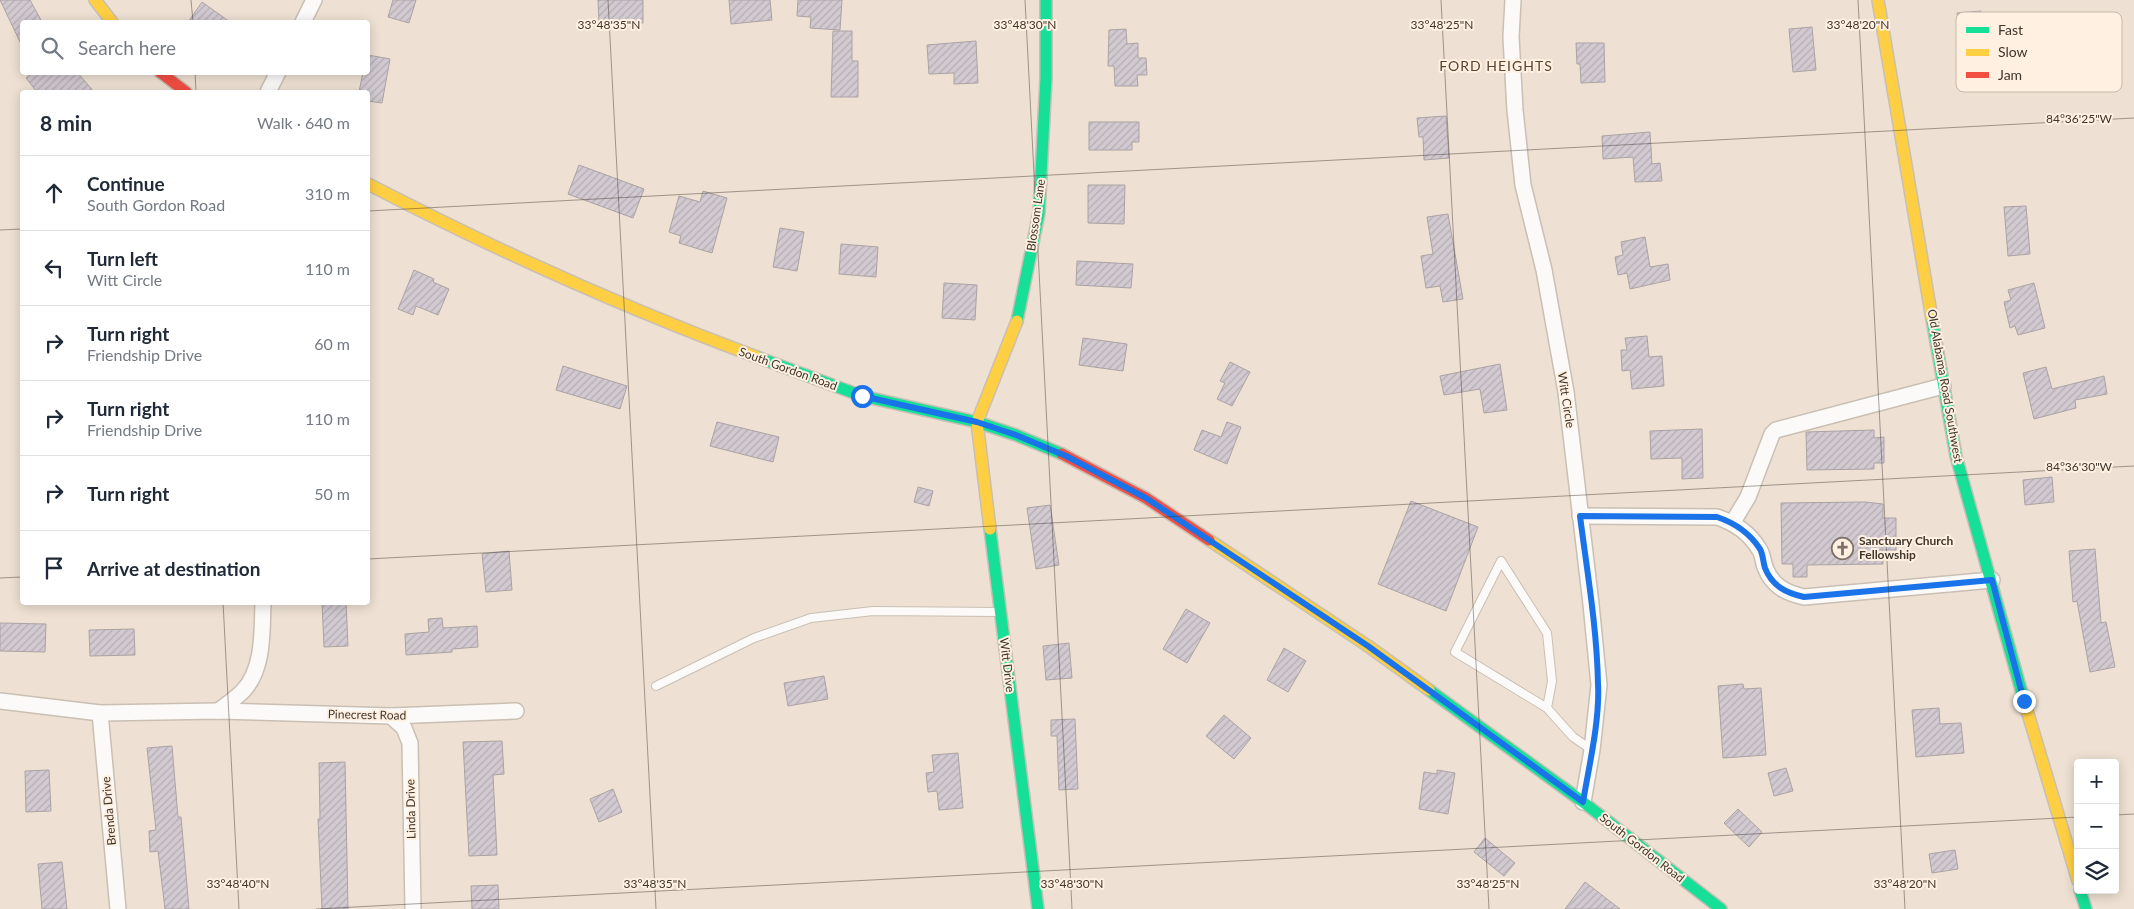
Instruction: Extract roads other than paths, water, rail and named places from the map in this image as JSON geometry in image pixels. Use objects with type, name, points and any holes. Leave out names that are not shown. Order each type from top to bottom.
[{"type":"street","points":[[95,0],[110,20]]},
{"type":"street","points":[[304,20],[314,0]]},
{"type":"street","name":"Blossom Lane","points":[[977,422],[1019,315],[1038,213],[1046,78],[1046,0]]},
{"type":"street","name":"Witt Circle","points":[[1513,0],[1511,38],[1515,110],[1524,185],[1544,270],[1566,392],[1599,685],[1592,750],[1583,802]]},
{"type":"street","name":"Old Alabama Road Southwest","points":[[1878,0],[1956,456],[1992,580],[2024,701],[2074,868]]},
{"type":"street","points":[[164,75],[183,90]]},
{"type":"street","points":[[269,90],[276,75]]},
{"type":"street","name":"South Gordon Road","points":[[370,185],[452,227],[598,294],[724,345],[862,396],[977,422],[1016,435],[1066,456],[1146,498],[1368,646],[1583,802],[1721,909]]},
{"type":"street","points":[[1733,522],[1748,498],[1772,434],[1776,430],[1943,386]]},
{"type":"street","name":"Witt Drive","points":[[977,422],[1038,909]]},
{"type":"street","points":[[1580,516],[1717,517],[1733,522],[1744,530],[1760,550],[1772,581],[1791,594],[1804,597],[1992,580]]},
{"type":"street","points":[[218,711],[244,691],[257,669],[262,632],[263,605]]},
{"type":"street","name":"Pinecrest Road","points":[[0,701],[100,713],[218,711],[391,716],[516,711]]},
{"type":"street","name":"Brenda Drive","points":[[100,713],[118,909]]},
{"type":"street","name":"Linda Drive","points":[[391,716],[404,728],[410,743],[413,909]]},
{"type":"street","points":[[2081,894],[2086,909]]},
{"type":"lane","points":[[1547,708],[1552,681],[1547,633],[1502,561],[1455,652],[1547,708],[1573,737],[1592,750]]},
{"type":"lane","points":[[656,686],[754,638],[811,618],[872,611],[1000,612]]},
{"type":"place","name":"Sanctuary Church Fellowship","points":[[1843,548]]},
{"type":"district","name":"FORD HEIGHTS","points":[[1496,66]]}]
